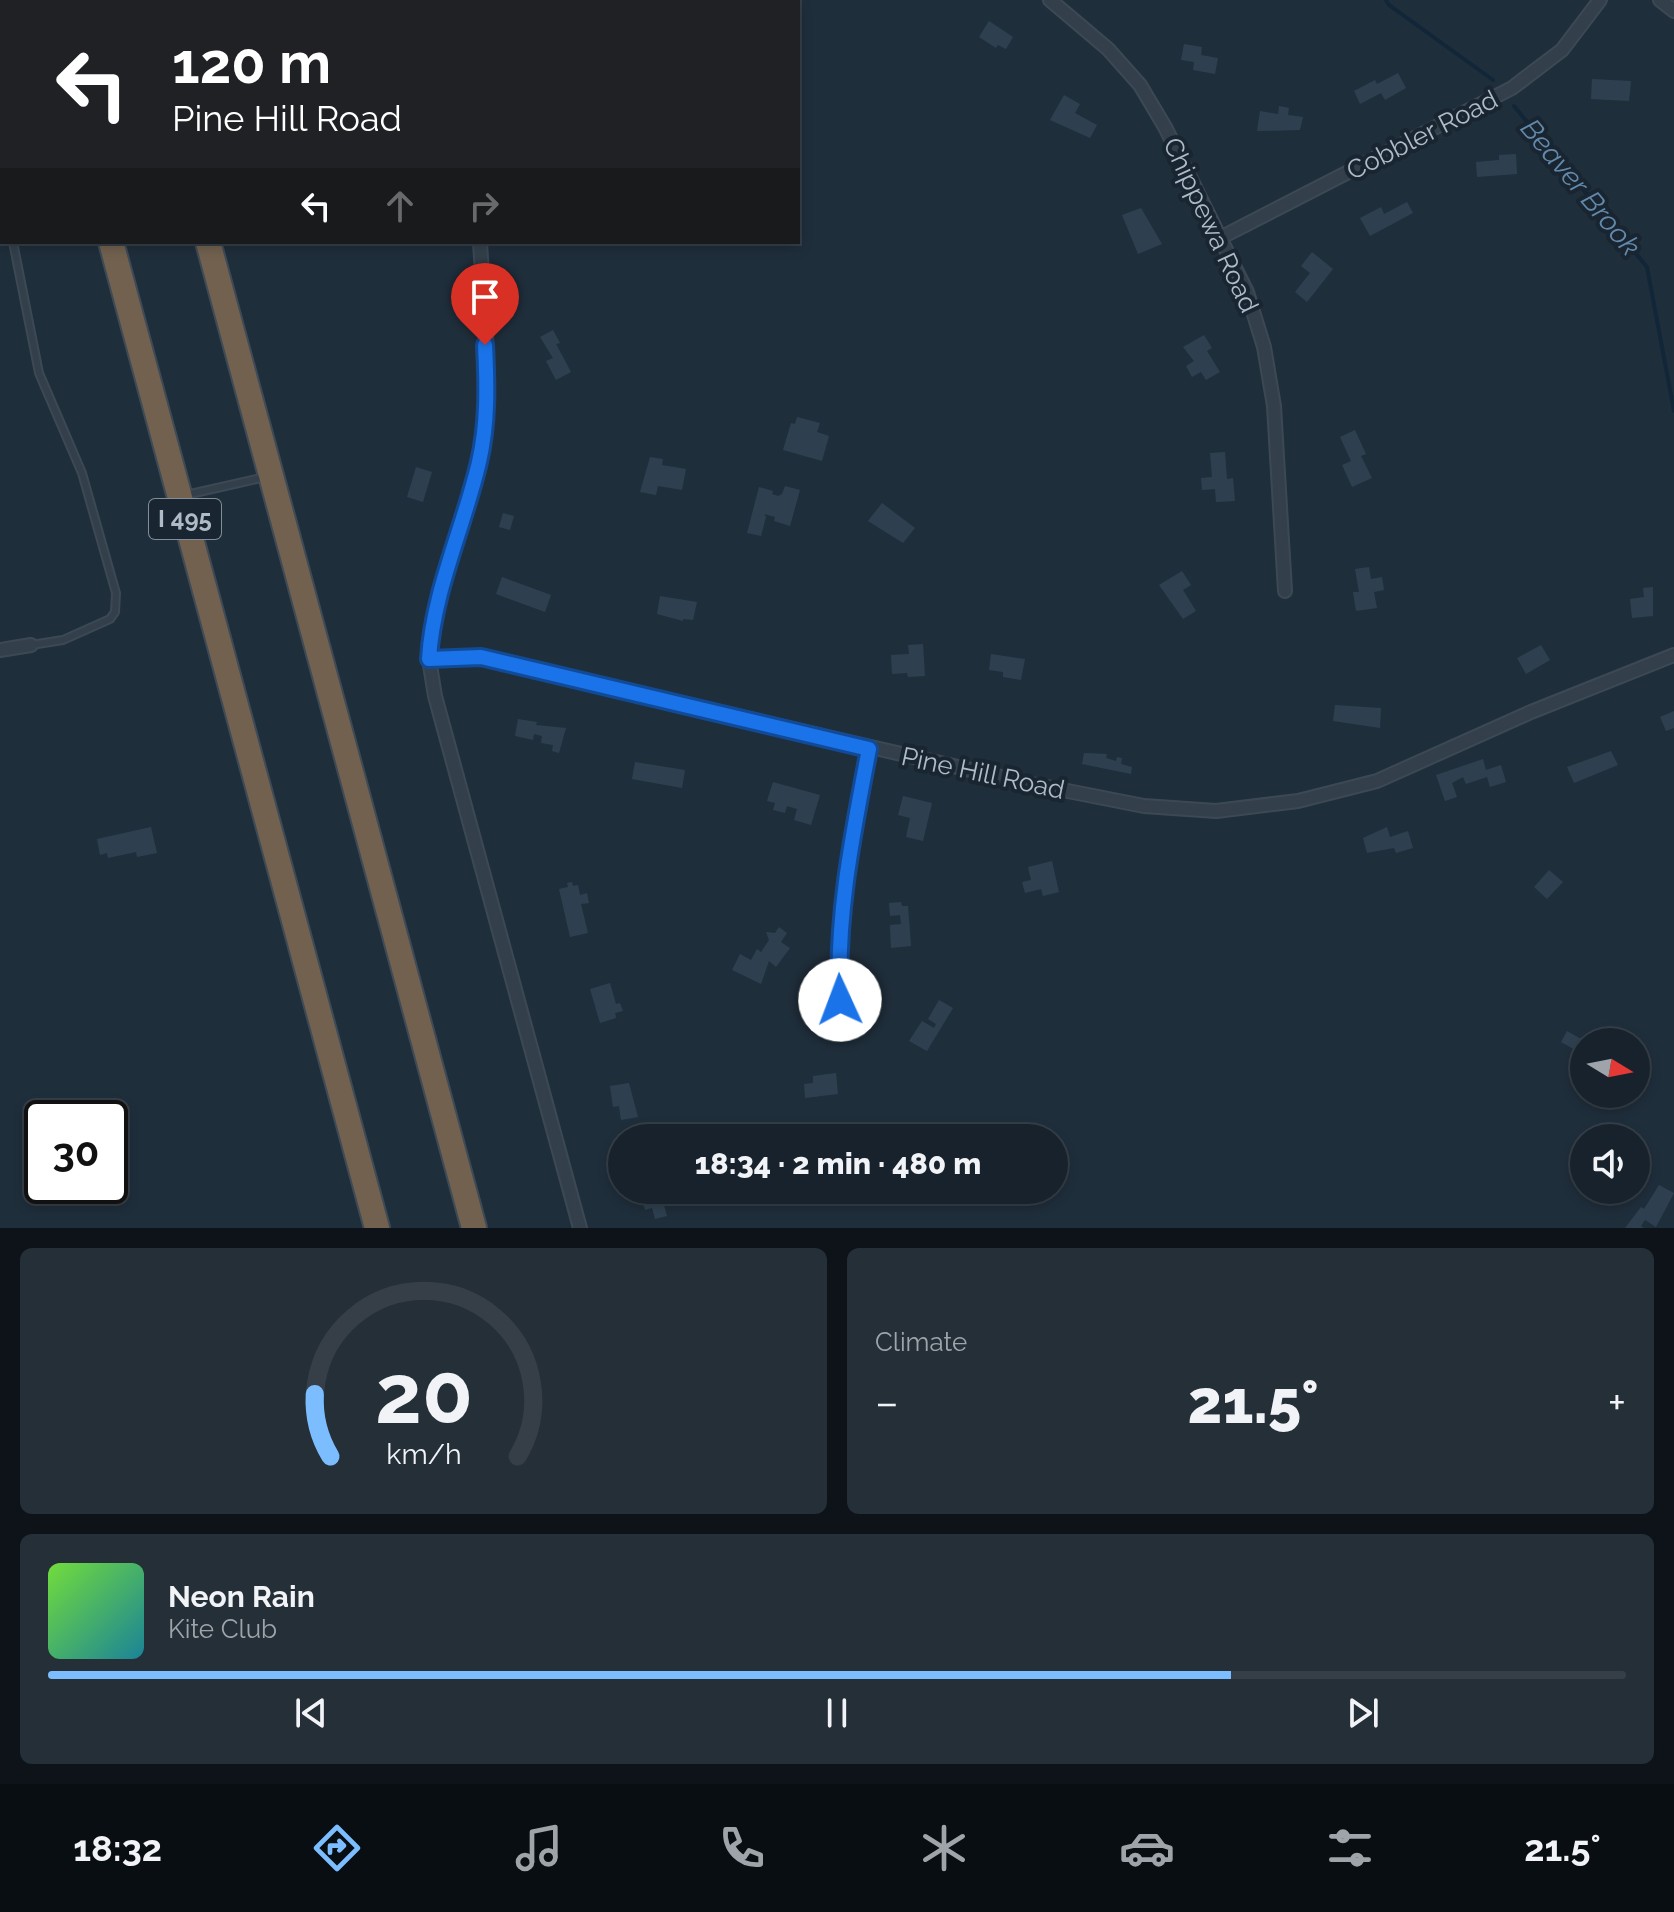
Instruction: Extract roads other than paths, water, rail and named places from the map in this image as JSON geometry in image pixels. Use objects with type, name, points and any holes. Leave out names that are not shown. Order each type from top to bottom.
[{"type":"highway","name":"I 495","points":[[112,244],[377,1228]]},
{"type":"highway","points":[[209,244],[474,1228]]},
{"type":"street","name":"Chippewa Road","points":[[1050,0],[1108,49],[1140,85],[1165,127],[1247,292],[1264,347],[1274,406],[1285,591]]},
{"type":"street","name":"Cobbler Road","points":[[1220,238],[1512,88],[1562,50],[1600,0]]},
{"type":"street","points":[[1660,0],[1674,11]]},
{"type":"street","points":[[480,244],[487,386],[485,427],[474,481],[437,607],[429,659],[437,704],[580,1228]]},
{"type":"street","points":[[0,650],[31,645]]},
{"type":"street","name":"Pine Hill Road","points":[[429,659],[481,657],[869,749],[1133,804],[1192,810],[1241,809],[1298,801],[1377,781],[1531,712],[1674,655]]},
{"type":"street","points":[[840,1000],[839,938],[843,896],[869,749]]},
{"type":"lane","points":[[13,244],[29,309],[39,373],[82,473],[116,593],[115,612],[110,619],[63,640],[31,645]]},
{"type":"lane","points":[[179,497],[271,476]]},
{"type":"waterway","name":"Beaver Brook","points":[[1386,0],[1493,80]]},
{"type":"waterway","name":"Beaver Brook","points":[[1514,106],[1647,267],[1674,411]]}]
